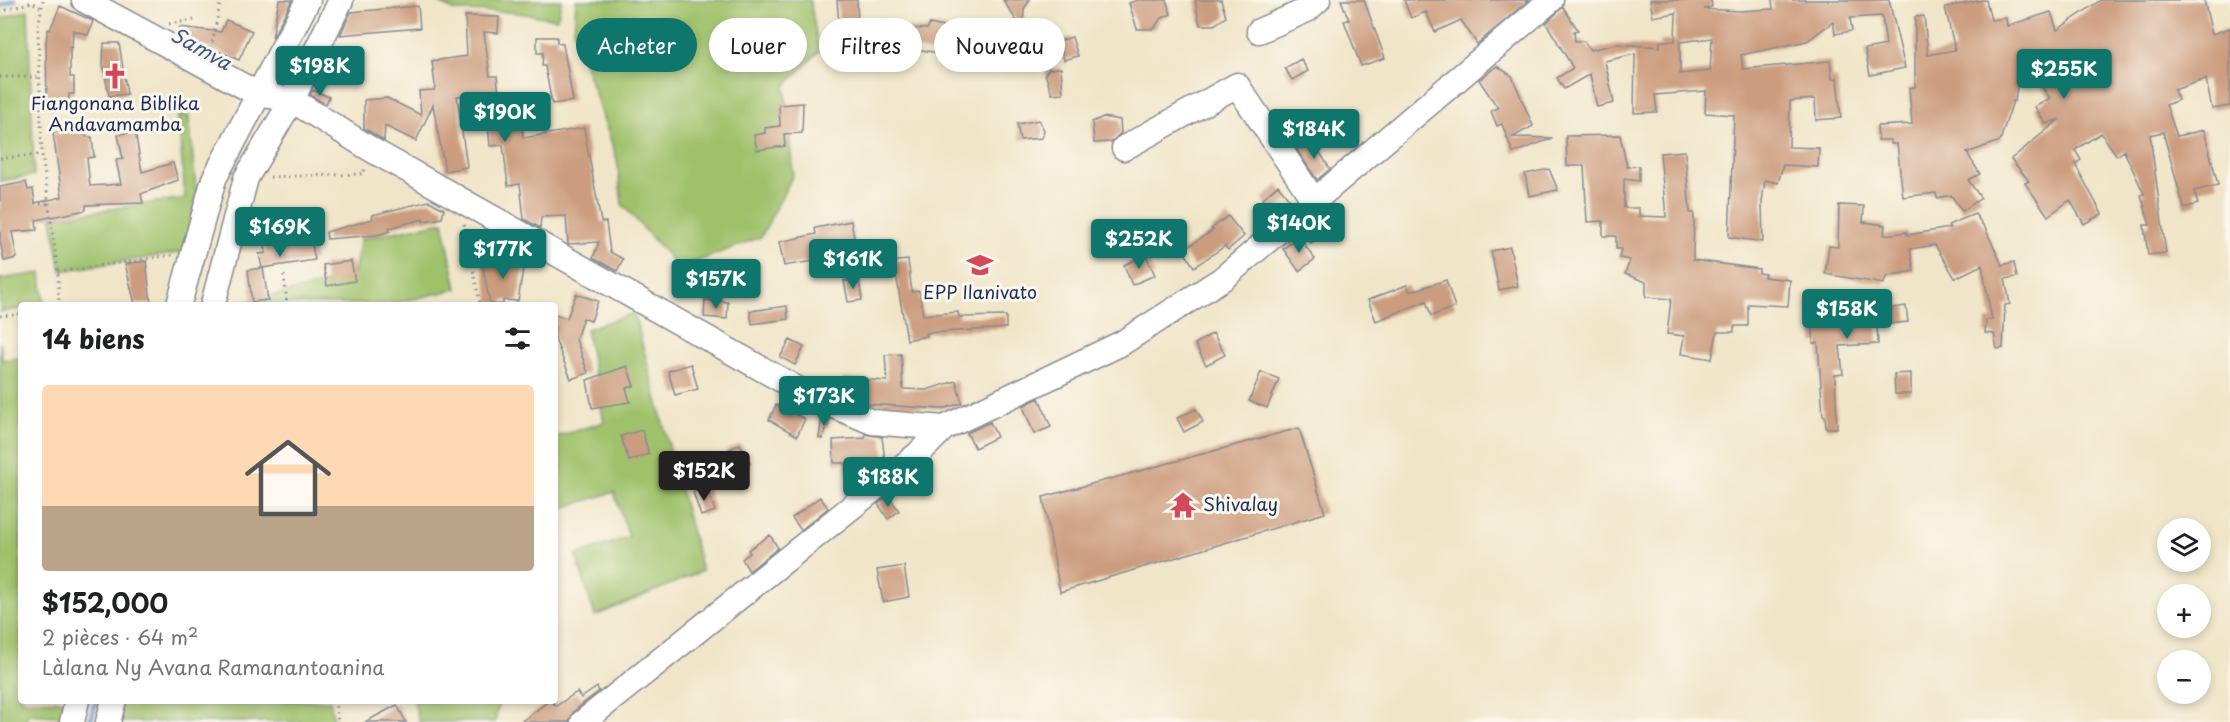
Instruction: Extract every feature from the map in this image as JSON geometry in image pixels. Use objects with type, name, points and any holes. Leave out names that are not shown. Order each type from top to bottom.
[{"type":"street","points":[[84,0],[258,94],[292,100],[372,150],[810,396],[872,422],[944,428]]},
{"type":"street","points":[[180,302],[214,179],[308,0]]},
{"type":"street","points":[[214,302],[246,178],[292,100],[341,0]]},
{"type":"street","points":[[1259,31],[1307,10],[1318,0]]},
{"type":"street","points":[[583,722],[918,454],[944,428],[1122,343],[1222,279],[1551,0]]},
{"type":"street","points":[[1124,148],[1237,85],[1315,202]]},
{"type":"street","points":[[72,722],[76,704]]},
{"type":"street","points":[[108,722],[113,704]]},
{"type":"path","points":[[43,0],[38,28],[42,155],[58,272],[59,302]]},
{"type":"path","points":[[0,12],[32,2],[41,7]]},
{"type":"path","points":[[209,67],[220,5]]},
{"type":"path","points":[[0,77],[39,78]]},
{"type":"path","points":[[246,178],[363,174],[372,150]]},
{"type":"path","points":[[0,158],[42,155]]},
{"type":"path","points":[[458,199],[480,302]]},
{"type":"path","points":[[34,203],[48,204]]},
{"type":"path","points":[[58,272],[192,252]]},
{"type":"path","points":[[284,275],[287,302]]},
{"type":"path","points":[[0,316],[18,314]]},
{"type":"path","points":[[336,704],[338,722]]},
{"type":"green space","points":[[434,0],[562,0],[557,19],[510,12],[455,11]]},
{"type":"green space","points":[[576,0],[810,0],[819,51],[807,63],[807,18],[709,18],[709,72],[799,72],[785,86],[793,175],[761,237],[679,268],[622,204],[617,159],[588,72],[697,72],[697,18],[576,18],[576,38],[574,32]]},
{"type":"green space","points":[[28,10],[34,175],[0,181],[0,19]]},
{"type":"green space","points":[[178,116],[189,116],[197,199],[183,252],[61,271],[52,218],[185,198]]},
{"type":"green space","points":[[443,222],[457,289],[401,302],[246,302],[353,277],[361,239]]},
{"type":"green space","points":[[41,273],[44,302],[18,302],[18,309],[0,312],[0,279]]},
{"type":"green space","points":[[634,313],[702,571],[595,616],[576,555],[629,537],[614,492],[559,509],[558,506],[558,436],[604,422],[586,329]]},
{"type":"green space","points":[[0,342],[2,360],[18,358],[18,704],[71,704],[67,717],[28,714],[25,722],[0,722]]},
{"type":"green space","points":[[121,704],[331,704],[334,722],[116,722]]},
{"type":"green space","points":[[415,704],[498,704],[495,722],[419,722]]},
{"type":"building","points":[[279,0],[292,0],[272,38]]},
{"type":"building","points":[[837,0],[857,0],[858,18],[838,18]]},
{"type":"building","points":[[1003,0],[1030,0],[1024,9],[1024,18],[1015,18]]},
{"type":"building","points":[[1138,0],[1166,0],[1171,14],[1160,19],[1154,29],[1137,29],[1129,3]]},
{"type":"building","points":[[1195,0],[1221,0],[1226,17],[1214,25],[1200,25]]},
{"type":"building","points":[[1341,0],[1364,0],[1385,58],[1361,66],[1344,21],[1349,20]]},
{"type":"building","points":[[1404,0],[1529,0],[1477,44],[1461,20],[1435,32],[1426,12],[1411,18]]},
{"type":"building","points":[[1650,0],[1711,0],[1712,7],[1704,9],[1740,11],[1773,9],[1772,0],[1889,0],[1905,68],[1870,75],[1865,49],[1886,45],[1882,16],[1850,18],[1852,31],[1835,34],[1833,22],[1807,41],[1741,55],[1743,69],[1830,61],[1832,79],[1837,78],[1841,118],[1816,120],[1815,99],[1790,101],[1789,147],[1819,148],[1818,167],[1783,165],[1778,183],[1765,180],[1762,202],[1763,242],[1729,237],[1734,115],[1705,113],[1706,91],[1655,95],[1657,112],[1634,113],[1635,54],[1605,61],[1614,103],[1597,107],[1590,74],[1564,89],[1557,78],[1573,68],[1546,23],[1563,7],[1578,30],[1574,31],[1575,41],[1584,41],[1590,50],[1617,44],[1660,47],[1660,41],[1675,41],[1676,13],[1653,17]],"holes":[[[1712,38],[1710,71],[1680,74],[1680,42]]]},
{"type":"building","points":[[1986,0],[1991,20],[2006,18],[2007,26],[2051,12],[2057,30],[2101,0],[2204,0],[2212,34],[2230,28],[2230,106],[2212,109],[2206,79],[2174,90],[2178,100],[2166,105],[2177,136],[2204,130],[2218,185],[2194,191],[2198,204],[2184,208],[2163,132],[2150,135],[2166,253],[2148,255],[2144,225],[2150,225],[2141,195],[2144,194],[2124,151],[2117,156],[2101,133],[2075,150],[2081,160],[2075,164],[2102,214],[2084,224],[2070,200],[2048,216],[2025,183],[2029,181],[2011,159],[2060,119],[2046,124],[2035,107],[2050,98],[2021,58],[2015,101],[2013,101],[2000,141],[1967,153],[1980,174],[1968,180],[1981,198],[1962,211],[1951,195],[1937,198],[1936,193],[1903,197],[1897,144],[1891,144],[1891,140],[1878,140],[1877,126],[1912,124],[1909,88],[1915,87],[1915,17],[1924,16],[1928,55],[1955,50],[1945,7]]},
{"type":"building","points":[[60,6],[93,21],[88,35],[73,30],[72,47],[70,47],[70,77],[74,77],[74,94],[69,94],[68,107],[47,106],[46,41],[48,29],[50,30]]},
{"type":"building","points":[[418,6],[420,28],[340,35],[351,12]]},
{"type":"building","points":[[465,16],[499,17],[498,33],[484,32],[490,76],[497,76],[501,114],[521,112],[523,138],[584,128],[601,222],[606,222],[610,252],[623,259],[617,271],[593,258],[599,242],[568,244],[566,216],[541,217],[540,228],[524,219],[520,184],[508,186],[503,145],[490,146],[485,94],[457,96],[467,167],[445,171],[433,105],[416,141],[385,126],[384,141],[364,128],[364,100],[387,98],[421,115],[419,91],[434,90],[435,86],[432,61],[467,56]]},
{"type":"building","points":[[226,20],[252,31],[239,60],[211,48],[200,46],[179,35],[180,27],[221,32]]},
{"type":"building","points":[[930,24],[934,25],[934,52],[922,50],[922,29],[927,29]]},
{"type":"building","points":[[537,37],[557,37],[557,43],[563,44],[573,101],[552,104],[545,66],[542,66],[543,53],[537,53]]},
{"type":"building","points":[[1072,37],[1078,56],[1065,60],[1065,39]]},
{"type":"building","name":"Fiangonana Biblika Andavamamba","points":[[104,43],[119,43],[127,94],[109,96],[103,64]]},
{"type":"building","points":[[1301,59],[1308,71],[1292,80],[1285,68]]},
{"type":"building","points":[[1497,66],[1512,76],[1533,126],[1513,137],[1553,138],[1513,153],[1502,124],[1497,126],[1491,111],[1498,108],[1479,80]]},
{"type":"building","points":[[1061,72],[1063,93],[1052,94],[1045,74]]},
{"type":"building","points":[[313,90],[329,97],[326,104],[310,95]]},
{"type":"building","points":[[803,103],[802,133],[784,134],[785,146],[757,150],[754,135],[765,133],[765,128],[780,126],[779,105]]},
{"type":"building","points":[[1103,117],[1120,120],[1121,133],[1111,142],[1094,143],[1092,122]]},
{"type":"building","points":[[1039,120],[1044,130],[1042,138],[1020,140],[1017,124]]},
{"type":"building","points":[[85,130],[86,137],[92,137],[94,157],[87,158],[90,186],[121,184],[116,160],[123,159],[118,135],[135,131],[142,172],[173,163],[178,180],[141,194],[143,203],[86,205],[86,210],[36,220],[37,230],[12,232],[17,258],[4,261],[0,241],[0,187],[26,182],[28,190],[33,189],[35,203],[62,197],[53,133]]},
{"type":"building","points":[[1620,135],[1627,167],[1639,166],[1639,181],[1624,179],[1624,208],[1639,208],[1639,216],[1666,217],[1660,153],[1685,151],[1690,213],[1694,213],[1693,260],[1759,269],[1759,273],[1765,274],[1764,277],[1790,280],[1788,306],[1748,304],[1748,326],[1734,326],[1734,332],[1717,332],[1712,359],[1681,354],[1684,336],[1667,334],[1671,299],[1646,297],[1646,282],[1625,274],[1630,260],[1619,258],[1621,249],[1616,249],[1616,236],[1603,236],[1603,221],[1587,222],[1584,166],[1567,166],[1566,136]]},
{"type":"building","points":[[1313,141],[1330,169],[1317,180],[1297,150]]},
{"type":"building","points":[[1549,169],[1558,190],[1529,196],[1525,174]]},
{"type":"building","points":[[1278,185],[1289,199],[1276,210],[1271,210],[1262,199]]},
{"type":"building","points":[[429,201],[444,209],[442,218],[423,221],[423,219],[389,228],[390,231],[377,235],[327,239],[326,232],[373,219],[372,215]]},
{"type":"building","points":[[1839,205],[1864,206],[1863,222],[1885,225],[1884,235],[1907,232],[1907,235],[1950,228],[1948,225],[1975,214],[1985,228],[2002,265],[2014,262],[2017,277],[2005,279],[2010,304],[2005,305],[2003,348],[1997,349],[1994,334],[1985,333],[1986,320],[1992,320],[1982,265],[1955,278],[1935,245],[1910,249],[1914,271],[1888,276],[1884,284],[1825,274],[1829,246],[1838,247]]},
{"type":"building","points":[[1228,216],[1244,236],[1228,250],[1225,246],[1194,267],[1183,250],[1213,230],[1211,229]]},
{"type":"building","points":[[851,221],[857,254],[784,266],[779,242],[816,234],[815,228]]},
{"type":"building","points":[[1312,221],[1322,236],[1311,243],[1302,230]]},
{"type":"building","points":[[309,230],[315,260],[263,268],[268,300],[252,302],[248,270],[262,268],[259,254],[266,253],[264,240],[295,231]]},
{"type":"building","points":[[1299,237],[1315,259],[1299,271],[1283,249]]},
{"type":"building","points":[[1510,247],[1518,286],[1499,290],[1491,251]]},
{"type":"building","points":[[1146,255],[1155,275],[1132,285],[1124,265]]},
{"type":"building","points":[[481,259],[524,263],[518,301],[490,302]]},
{"type":"building","points":[[908,260],[912,292],[919,291],[923,315],[958,312],[959,317],[1006,316],[1006,328],[926,333],[927,336],[907,340],[896,274],[877,276],[875,263]]},
{"type":"building","points":[[146,261],[151,302],[134,302],[125,264]]},
{"type":"building","points":[[351,261],[355,281],[327,286],[323,265]]},
{"type":"building","points":[[859,279],[862,300],[848,302],[844,281]]},
{"type":"building","points":[[1446,280],[1455,307],[1431,316],[1426,301],[1376,321],[1368,300],[1407,285],[1410,292]]},
{"type":"building","points":[[576,294],[598,301],[591,321],[583,318],[576,339],[588,373],[571,379],[558,346],[558,316],[567,318]]},
{"type":"building","points":[[705,300],[728,302],[727,319],[704,317]]},
{"type":"building","points":[[1823,300],[1884,300],[1884,309],[1906,306],[1908,322],[1877,325],[1878,344],[1840,346],[1843,374],[1835,375],[1837,428],[1826,428],[1825,416],[1823,416],[1818,343],[1813,343],[1813,323],[1823,323]]},
{"type":"building","points":[[787,306],[788,319],[752,324],[750,311]]},
{"type":"building","points":[[1213,333],[1225,355],[1206,365],[1195,344]]},
{"type":"building","points":[[790,340],[804,347],[795,365],[780,357]]},
{"type":"building","points":[[901,354],[903,389],[926,390],[956,381],[962,403],[942,409],[866,404],[833,390],[842,390],[843,378],[887,381],[885,355]]},
{"type":"building","points":[[691,364],[698,389],[675,395],[668,371]]},
{"type":"building","points":[[627,366],[634,386],[626,388],[630,402],[592,408],[587,380]]},
{"type":"building","points":[[1261,372],[1279,379],[1267,408],[1249,401]]},
{"type":"building","points":[[1911,373],[1911,394],[1895,394],[1894,374]]},
{"type":"building","points":[[1039,398],[1051,427],[1034,434],[1023,406]]},
{"type":"building","points":[[776,405],[805,419],[797,436],[769,420]]},
{"type":"building","points":[[1196,409],[1203,422],[1184,432],[1177,418]]},
{"type":"building","points":[[822,416],[830,420],[822,439],[819,438]]},
{"type":"building","points":[[990,422],[997,437],[975,448],[967,433]]},
{"type":"building","name":"Shivalay","points":[[1299,428],[1325,513],[1060,592],[1043,497]]},
{"type":"building","points":[[642,430],[649,454],[629,461],[621,436]]},
{"type":"building","points":[[865,434],[882,437],[885,461],[859,464],[861,482],[848,492],[845,463],[834,463],[833,440],[865,438]]},
{"type":"building","points":[[740,444],[750,463],[736,470],[726,451]]},
{"type":"building","points":[[707,487],[715,511],[701,516],[693,492]]},
{"type":"building","points":[[889,496],[899,511],[888,519],[878,504]]},
{"type":"building","points":[[820,497],[828,508],[801,530],[792,518]]},
{"type":"building","points":[[770,535],[778,548],[749,571],[742,559],[750,553],[748,550]]},
{"type":"building","points":[[904,566],[909,597],[883,602],[877,570]]},
{"type":"building","points":[[597,687],[599,691],[574,711],[569,722],[521,722],[545,704],[556,706],[577,692],[581,698]]},
{"type":"building","points":[[397,705],[406,722],[365,722]]},
{"type":"waterway","points":[[0,6],[14,0]]},
{"type":"waterway","points":[[90,722],[95,704]]},
{"type":"place","name":"Fiangonana Biblika Andavamamba","points":[[115,76]]},
{"type":"place","name":"EPP Ilanivato","points":[[980,265]]},
{"type":"place","name":"Shivalay","points":[[1183,505]]},
{"type":"water label","name":"Samva","points":[[201,49]]}]
